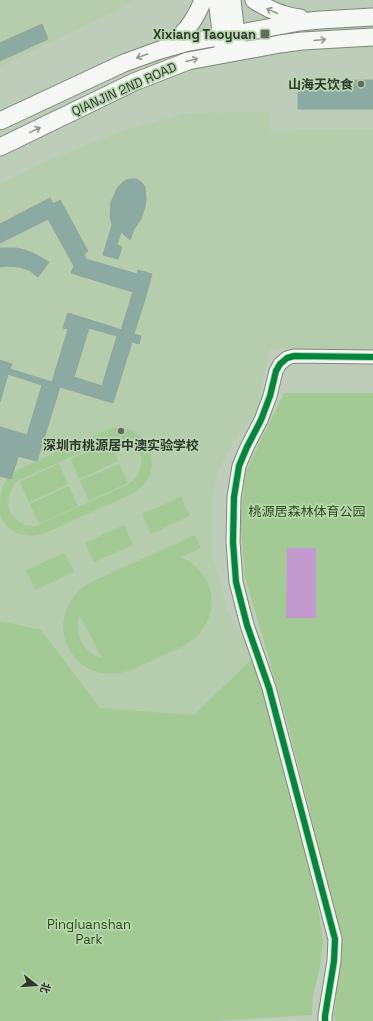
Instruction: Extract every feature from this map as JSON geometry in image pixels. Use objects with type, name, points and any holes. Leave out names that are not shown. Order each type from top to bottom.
[{"type":"main road","points":[[160,50],[176,40],[187,29],[203,0]]},
{"type":"main road","points":[[217,0],[228,34],[231,53]]},
{"type":"main road","points":[[228,34],[232,0]]},
{"type":"main road","points":[[254,0],[280,14],[297,18],[320,20]]},
{"type":"main road","name":"QIANJIN 2ND ROAD","points":[[0,121],[124,63],[186,42],[300,22],[373,17]]},
{"type":"main road","name":"QIANJIN 2ND ROAD","points":[[0,148],[134,82],[188,61],[302,41],[373,36]]},
{"type":"street","points":[[325,1021],[334,961],[334,939],[270,688],[246,625],[236,582],[233,542],[234,497],[239,466],[261,420],[270,396],[276,371],[280,364],[287,358],[294,356],[373,357]]},
{"type":"shaded area","points":[[0,0],[134,0],[123,8],[0,66]]},
{"type":"shaded area","name":"深圳市桃源居中澳实验学校","points":[[270,112],[270,130],[373,129],[373,348],[270,349],[256,411],[227,452],[217,475],[213,498],[213,557],[228,612],[253,658],[194,715],[99,708],[41,631],[0,621],[0,184],[54,158],[124,130],[188,113]]},
{"type":"shaded area","points":[[287,548],[316,548],[316,618],[286,618]]},
{"type":"green space","name":"桃源居森林体育公园","points":[[284,393],[373,393],[373,1021],[336,1021],[334,1015],[342,940],[287,721],[245,577],[240,519],[245,473]]},
{"type":"green space","points":[[111,428],[127,429],[140,436],[145,441],[151,455],[152,462],[149,477],[142,487],[132,494],[45,533],[38,535],[25,535],[13,531],[8,527],[0,515],[0,500],[4,484],[11,474]],"holes":[[[113,438],[131,442],[141,455],[140,471],[135,479],[127,485],[36,526],[19,522],[14,517],[8,504],[12,489],[17,481]]]},
{"type":"green space","points":[[110,442],[118,461],[79,479],[71,459]]},
{"type":"green space","points":[[59,464],[68,484],[29,502],[20,482]]},
{"type":"green space","points":[[119,464],[128,483],[89,501],[80,481]]},
{"type":"green space","points":[[69,486],[78,506],[39,524],[30,504]]},
{"type":"green space","points":[[181,497],[190,516],[151,534],[142,514]]},
{"type":"green space","points":[[124,525],[133,545],[94,562],[85,543]]},
{"type":"green space","points":[[195,535],[201,548],[181,557],[194,565],[204,576],[210,588],[212,600],[210,613],[205,625],[196,637],[184,646],[131,670],[110,674],[91,670],[77,660],[68,646],[63,629],[65,612],[74,596],[91,582]],"holes":[[[80,616],[102,658],[90,652],[82,642],[78,629]]]},
{"type":"green space","points":[[65,553],[74,572],[35,590],[26,570]]},
{"type":"green space","name":"Pingluanshan Park","points":[[0,621],[41,630],[100,708],[194,715],[253,658],[260,676],[318,906],[323,942],[320,967],[313,995],[312,1015],[214,1021],[0,1021]]},
{"type":"building","points":[[42,24],[48,39],[0,61],[0,43]]},
{"type":"building","points":[[373,80],[373,109],[298,109],[298,81]]},
{"type":"building","points":[[137,179],[145,187],[145,207],[141,219],[134,229],[130,240],[121,232],[117,245],[122,247],[118,259],[103,255],[112,225],[110,217],[111,202],[121,184],[126,180]]},
{"type":"building","points":[[50,198],[53,204],[60,200],[88,251],[84,254],[86,259],[137,274],[138,270],[152,274],[146,296],[71,273],[74,266],[48,219],[0,243],[0,224]]},
{"type":"building","points":[[0,248],[16,248],[25,250],[49,262],[38,277],[29,270],[19,267],[0,267]]},
{"type":"building","points":[[133,292],[146,296],[134,334],[121,330]]},
{"type":"building","points":[[68,313],[141,336],[139,344],[132,342],[113,403],[60,387],[37,461],[18,456],[20,451],[0,445],[0,427],[27,435],[42,385],[8,374],[0,402],[0,360],[12,364],[10,369],[52,382],[68,329],[63,328]],"holes":[[[89,328],[117,336],[102,386],[74,377]]]},
{"type":"building","points":[[0,445],[20,451],[11,479],[0,476]]},
{"type":"cycle path","points":[[325,1021],[334,961],[335,939],[269,688],[247,625],[236,582],[233,542],[234,497],[239,466],[261,420],[270,396],[276,371],[280,364],[287,358],[294,356],[373,357]]},
{"type":"place","name":"Xixiang Taoyuan","points":[[265,34]]},
{"type":"place","name":"山海天饮食","points":[[361,84]]},
{"type":"place","name":"深圳市桃源居中澳实验学校","points":[[121,431]]}]
